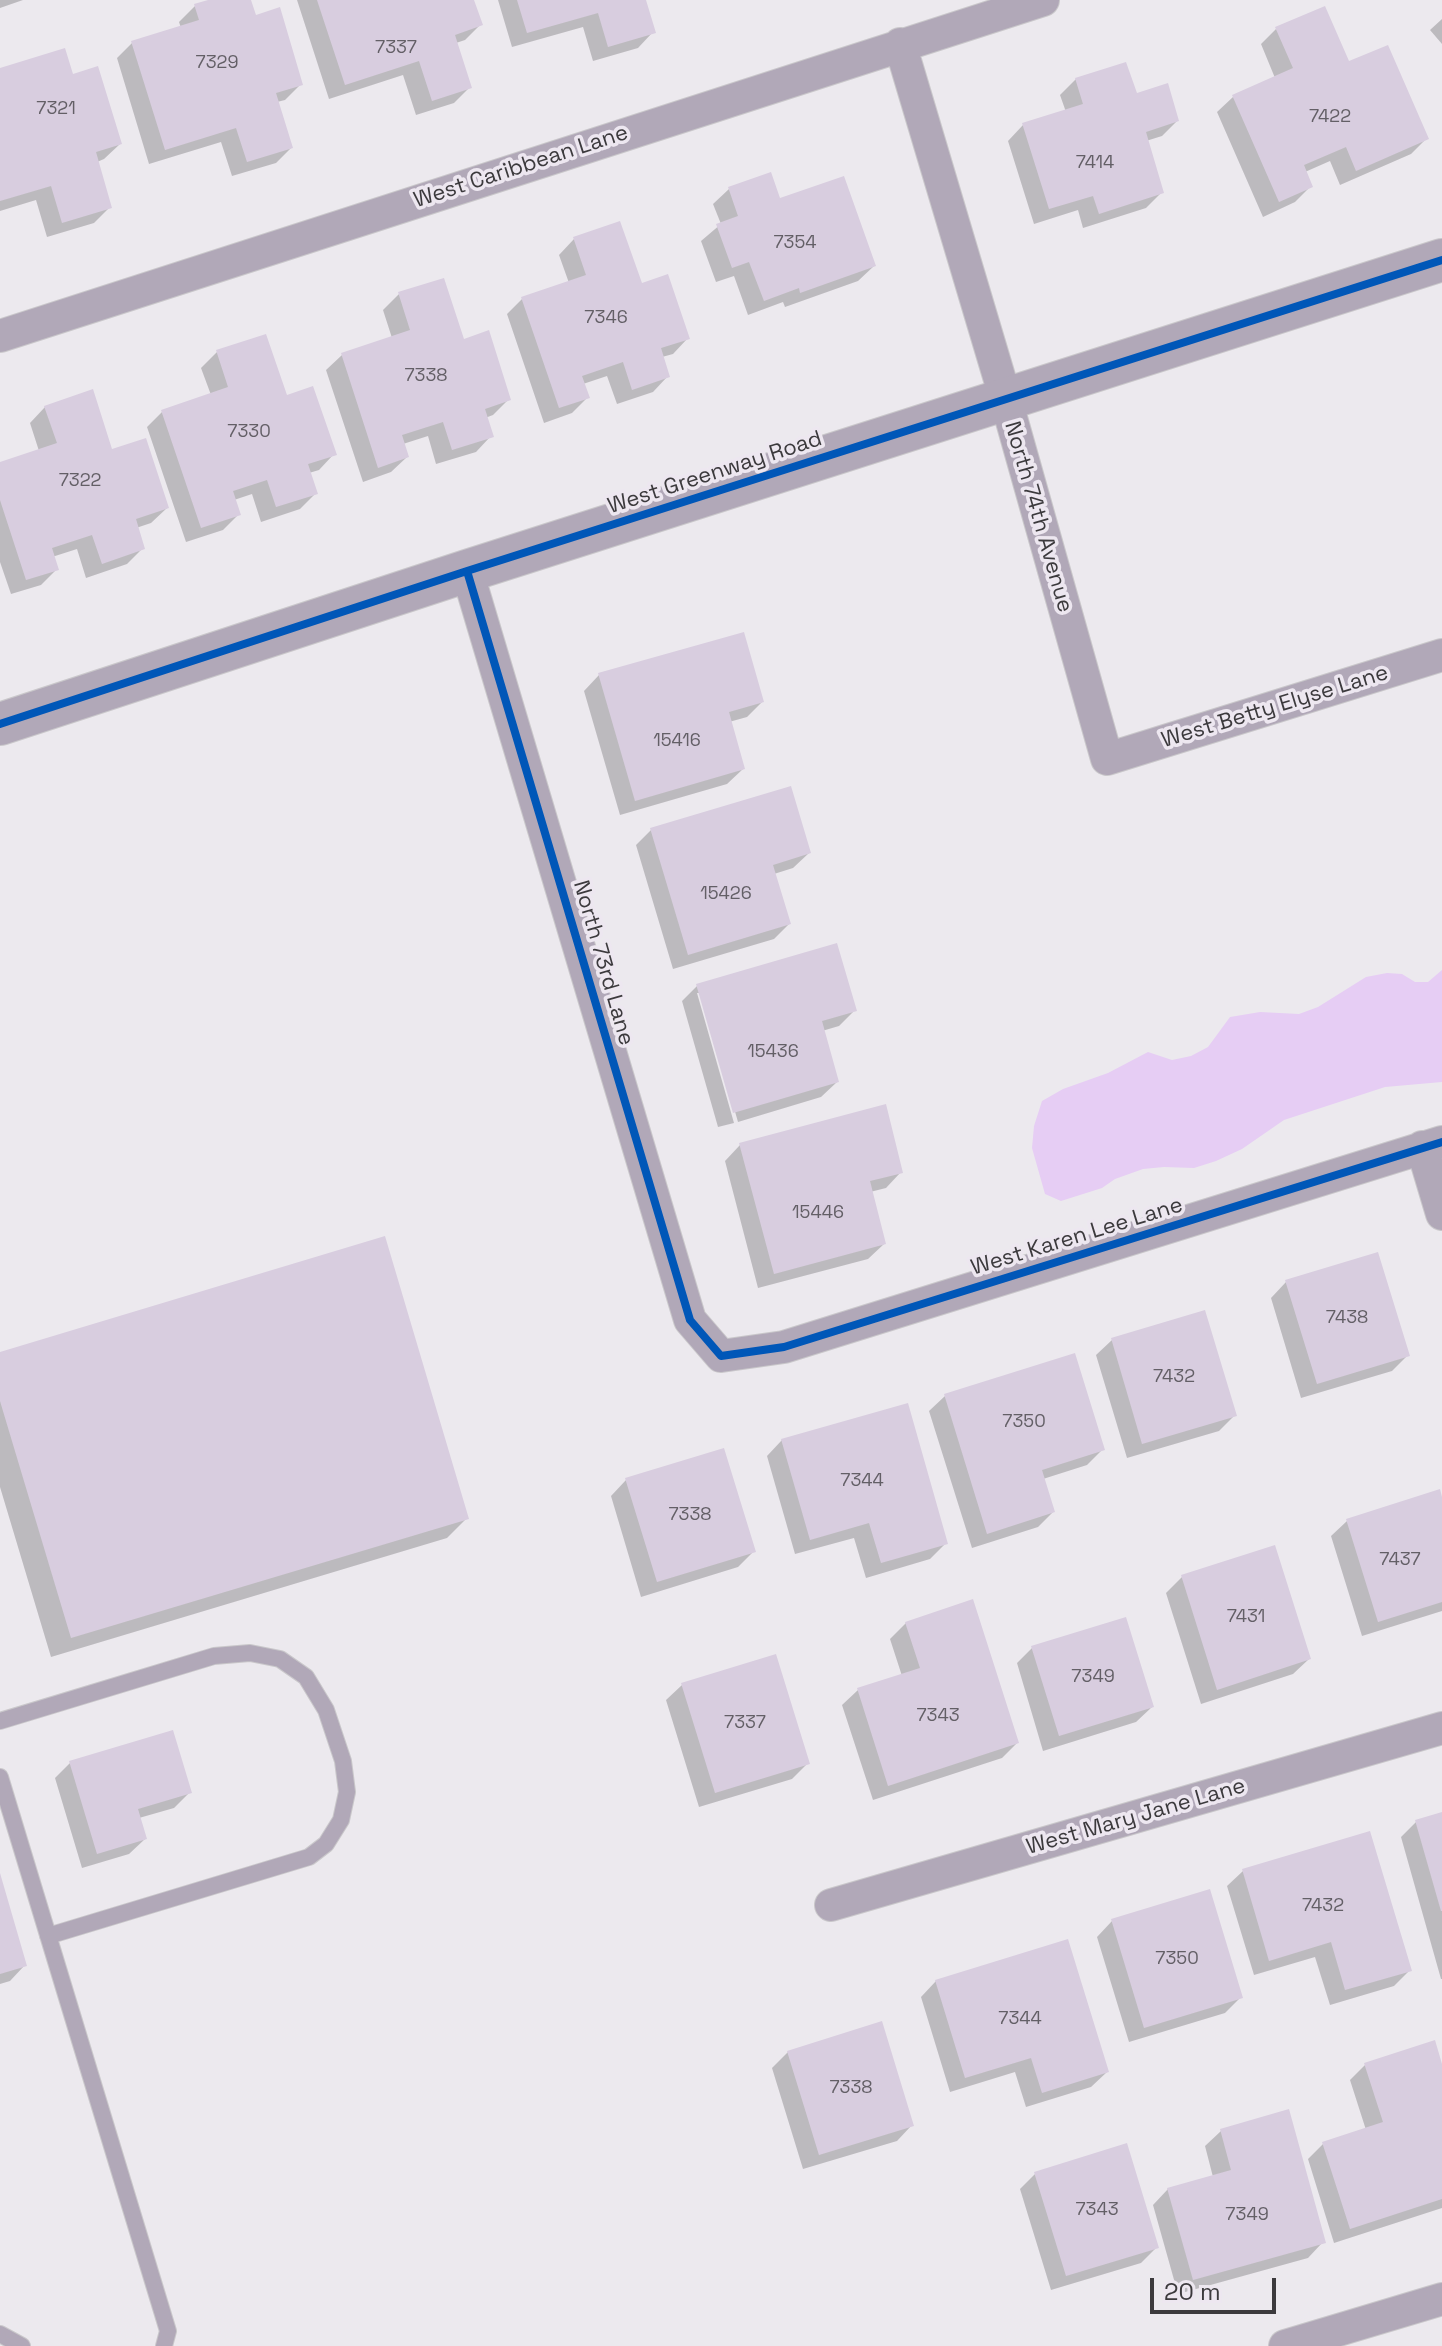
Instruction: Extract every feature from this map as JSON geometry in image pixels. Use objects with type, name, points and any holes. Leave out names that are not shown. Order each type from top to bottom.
[{"type":"street","name":"West Caribbean Lane","points":[[0,336],[1043,0]]},
{"type":"street","name":"North 74th Avenue","points":[[900,44],[1006,400],[1107,759]]},
{"type":"street","name":"West Greenway Road","points":[[0,724],[467,571],[1442,260]]},
{"type":"street","name":"North 73rd Lane","points":[[467,571],[690,1320],[721,1356]]},
{"type":"street","name":"West Betty Elyse Lane","points":[[1107,759],[1442,655]]},
{"type":"street","name":"West Karen Lee Lane","points":[[721,1356],[784,1347],[1432,1144]]},
{"type":"street","points":[[1432,1144],[1442,1214]]},
{"type":"street","name":"West Mary Jane Lane","points":[[831,1905],[1442,1728]]},
{"type":"street","points":[[1285,2346],[1442,2299]]},
{"type":"lane","points":[[0,1721],[214,1656],[250,1653],[280,1659],[306,1677],[326,1710],[343,1761],[347,1792],[341,1820],[326,1844],[309,1857],[48,1936]]},
{"type":"lane","points":[[0,1777],[168,2331],[164,2346]]},
{"type":"lane","points":[[0,2334],[22,2346]]},
{"type":"shaded area","points":[[1442,970],[1442,1082],[1385,1087],[1284,1120],[1242,1149],[1194,1168],[1143,1169],[1115,1179],[1102,1188],[1061,1201],[1045,1194],[1032,1148],[1034,1126],[1042,1101],[1063,1089],[1108,1073],[1148,1052],[1172,1060],[1191,1056],[1208,1047],[1230,1017],[1260,1012],[1299,1014],[1318,1007],[1366,977],[1402,974],[1415,982],[1428,982]]},
{"type":"building","points":[[208,0],[251,0],[256,15],[280,7],[303,85],[276,93],[293,148],[247,162],[236,128],[165,150],[131,41],[199,20],[194,4]]},
{"type":"building","points":[[317,0],[474,0],[483,25],[455,35],[472,88],[432,101],[419,61],[345,85]]},
{"type":"building","points":[[517,0],[646,0],[656,33],[608,47],[598,13],[527,33]]},
{"type":"building","points":[[1325,6],[1349,61],[1388,45],[1429,139],[1356,171],[1346,147],[1304,165],[1313,187],[1279,202],[1232,95],[1293,68],[1275,27]]},
{"type":"building","points":[[65,48],[73,74],[98,66],[122,144],[96,152],[112,208],[62,223],[51,186],[0,201],[0,68]]},
{"type":"building","points":[[1126,62],[1137,93],[1168,83],[1179,121],[1146,132],[1164,193],[1099,214],[1093,196],[1049,209],[1022,123],[1083,104],[1075,78]]},
{"type":"building","points":[[771,172],[780,198],[844,176],[876,266],[800,293],[799,288],[764,301],[749,262],[732,268],[716,224],[738,216],[728,187]]},
{"type":"building","points":[[620,221],[642,283],[668,274],[690,339],[661,348],[670,377],[632,390],[623,362],[582,376],[590,398],[559,408],[521,297],[586,275],[573,237]]},
{"type":"building","points":[[444,278],[464,339],[489,330],[511,400],[485,409],[494,437],[452,450],[443,422],[402,435],[409,457],[378,468],[341,353],[410,330],[398,292]]},
{"type":"building","points":[[266,334],[287,395],[313,386],[337,455],[308,464],[318,494],[276,507],[267,480],[233,491],[241,515],[201,528],[161,410],[228,387],[216,350]]},
{"type":"building","points":[[93,389],[112,449],[146,438],[169,508],[136,519],[145,549],[102,564],[92,535],[52,548],[59,570],[26,580],[0,500],[0,462],[57,443],[44,406]]},
{"type":"building","points":[[744,632],[764,702],[729,712],[745,769],[635,801],[598,673]]},
{"type":"building","points":[[791,786],[811,853],[773,865],[791,924],[688,955],[650,828]]},
{"type":"building","points":[[837,943],[857,1011],[822,1021],[839,1082],[733,1113],[696,984]]},
{"type":"building","points":[[886,1104],[903,1173],[870,1181],[886,1244],[774,1274],[739,1143]]},
{"type":"building","points":[[385,1236],[469,1519],[71,1638],[0,1401],[0,1352]]},
{"type":"building","points":[[1378,1252],[1410,1356],[1317,1384],[1285,1280]]},
{"type":"building","points":[[1205,1310],[1237,1416],[1142,1444],[1111,1338]]},
{"type":"building","points":[[1075,1353],[1105,1450],[1042,1470],[1055,1512],[987,1534],[944,1394]]},
{"type":"building","points":[[908,1403],[948,1544],[881,1563],[869,1523],[810,1540],[781,1439]]},
{"type":"building","points":[[724,1448],[756,1552],[657,1582],[625,1478]]},
{"type":"building","points":[[1440,1489],[1442,1602],[1378,1622],[1346,1519]]},
{"type":"building","points":[[1275,1545],[1311,1659],[1217,1690],[1181,1575]]},
{"type":"building","points":[[973,1599],[1019,1743],[888,1786],[857,1688],[920,1668],[905,1622]]},
{"type":"building","points":[[1126,1617],[1154,1707],[1059,1736],[1031,1646]]},
{"type":"building","points":[[776,1654],[810,1764],[715,1793],[681,1683]]},
{"type":"building","points":[[173,1730],[192,1793],[138,1809],[147,1839],[97,1854],[69,1761]]},
{"type":"building","points":[[1442,1812],[1442,1911],[1441,1911],[1415,1820]]},
{"type":"building","points":[[1370,1831],[1412,1971],[1345,1990],[1331,1942],[1269,1961],[1242,1869]]},
{"type":"building","points":[[0,1873],[27,1966],[0,1974]]},
{"type":"building","points":[[1210,1889],[1243,1998],[1144,2028],[1111,1919]]},
{"type":"building","points":[[1068,1939],[1109,2072],[1042,2093],[1031,2058],[965,2078],[935,1980]]},
{"type":"building","points":[[882,2021],[914,2126],[819,2155],[787,2051]]},
{"type":"building","points":[[1435,2040],[1442,2064],[1442,2199],[1350,2229],[1322,2142],[1383,2122],[1364,2063]]},
{"type":"building","points":[[1289,2109],[1326,2243],[1193,2280],[1167,2188],[1231,2170],[1220,2129]]},
{"type":"building","points":[[1127,2143],[1159,2248],[1066,2276],[1034,2172]]},
{"type":"cycle path","points":[[0,724],[467,571],[1442,260]]},
{"type":"cycle path","points":[[467,571],[690,1320],[721,1356],[784,1347],[1442,1142]]}]
